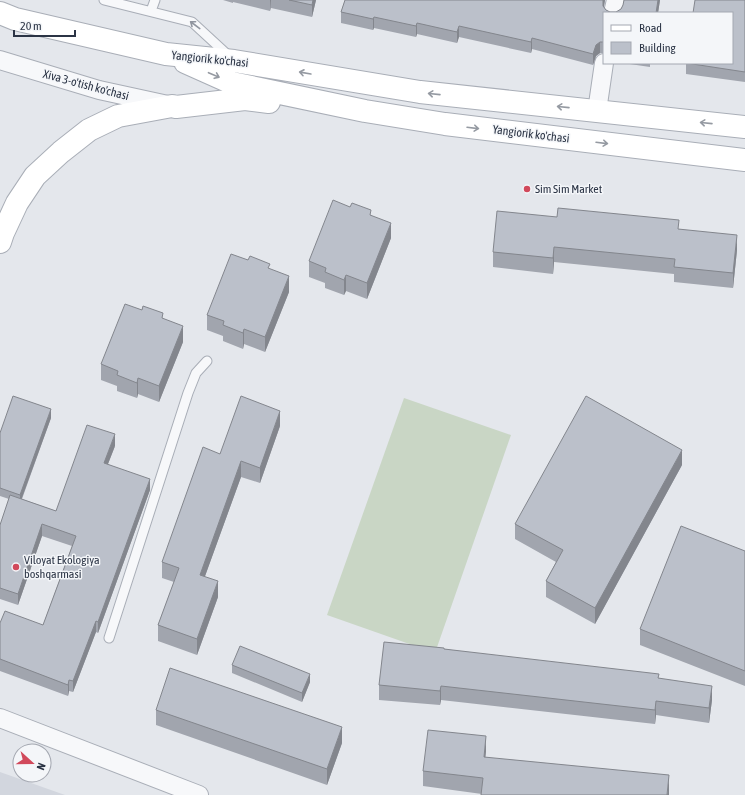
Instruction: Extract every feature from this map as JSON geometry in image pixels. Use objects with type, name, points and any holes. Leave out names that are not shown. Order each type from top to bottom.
[{"type":"main road","points":[[0,13],[15,19],[166,54]]},
{"type":"main road","name":"Yangiorik ko'chasi","points":[[166,54],[234,61],[420,92],[745,127]]},
{"type":"main road","name":"Yangiorik ko'chasi","points":[[166,54],[232,83],[365,111],[445,124],[745,160]]},
{"type":"main road","points":[[0,242],[17,203],[35,176],[61,152],[89,130],[118,116],[172,106],[176,107],[245,99],[365,111]]},
{"type":"street","points":[[614,12],[616,0]]},
{"type":"street","name":"Xiva 3-o'tish ko'chasi","points":[[0,60],[99,90],[172,106]]},
{"type":"street","points":[[597,111],[604,64]]},
{"type":"street","points":[[0,718],[199,795]]},
{"type":"lane","points":[[104,0],[192,22],[234,61]]},
{"type":"lane","points":[[151,11],[155,0]]},
{"type":"lane","points":[[109,638],[188,393],[196,373],[207,361]]},
{"type":"shaded area","points":[[0,772],[12,776],[12,783],[31,783],[65,795],[0,795]]},
{"type":"green space","points":[[404,398],[511,435],[435,653],[327,615]]},
{"type":"building","points":[[289,0],[313,0],[312,5]]},
{"type":"building","points":[[345,0],[603,0],[603,6],[610,12],[603,12],[603,42],[596,45],[593,54],[532,38],[531,42],[459,26],[457,32],[417,23],[416,26],[341,12]]},
{"type":"building","points":[[624,0],[658,0],[656,12],[616,12],[621,9]]},
{"type":"building","points":[[695,0],[745,0],[745,72],[693,64],[733,64],[733,12],[693,12]]},
{"type":"building","points":[[333,200],[350,207],[352,203],[371,210],[370,215],[391,223],[367,283],[346,275],[344,280],[325,272],[326,268],[309,261]]},
{"type":"building","points":[[558,208],[679,220],[678,229],[737,235],[733,273],[674,267],[675,259],[554,247],[553,258],[493,252],[497,211],[557,217]]},
{"type":"building","points":[[231,254],[248,260],[250,256],[270,264],[268,268],[289,276],[265,337],[244,329],[243,333],[223,325],[224,321],[207,315]]},
{"type":"building","points":[[125,304],[142,310],[143,306],[163,313],[162,318],[183,326],[159,386],[138,378],[137,383],[117,375],[118,371],[101,364]]},
{"type":"building","points":[[13,396],[51,409],[20,495],[0,488],[0,433]]},
{"type":"building","points":[[241,396],[280,411],[260,468],[241,461],[200,575],[218,581],[197,639],[158,625],[179,568],[162,562],[203,447],[220,454]]},
{"type":"building","points":[[586,396],[682,450],[595,608],[546,581],[563,550],[515,524]]},
{"type":"building","points":[[87,425],[115,434],[104,463],[150,479],[98,622],[96,621],[73,681],[69,680],[68,685],[0,659],[0,623],[5,611],[43,625],[76,536],[42,524],[18,594],[0,588],[0,525],[10,495],[56,511]]},
{"type":"building","points":[[681,526],[745,551],[745,671],[640,629]]},
{"type":"building","points":[[384,642],[659,674],[658,678],[712,686],[709,708],[656,701],[655,710],[441,686],[440,691],[379,685]]},
{"type":"building","points":[[240,646],[310,674],[302,693],[232,665]]},
{"type":"building","points":[[170,668],[342,727],[327,769],[156,710]]},
{"type":"building","points":[[428,730],[486,736],[484,757],[669,775],[667,795],[481,795],[483,778],[423,771]]},
{"type":"place","name":"Sim Sim Market","points":[[527,189]]},
{"type":"place","name":"Viloyat Ekologiya boshqarmasi","points":[[16,567]]}]
